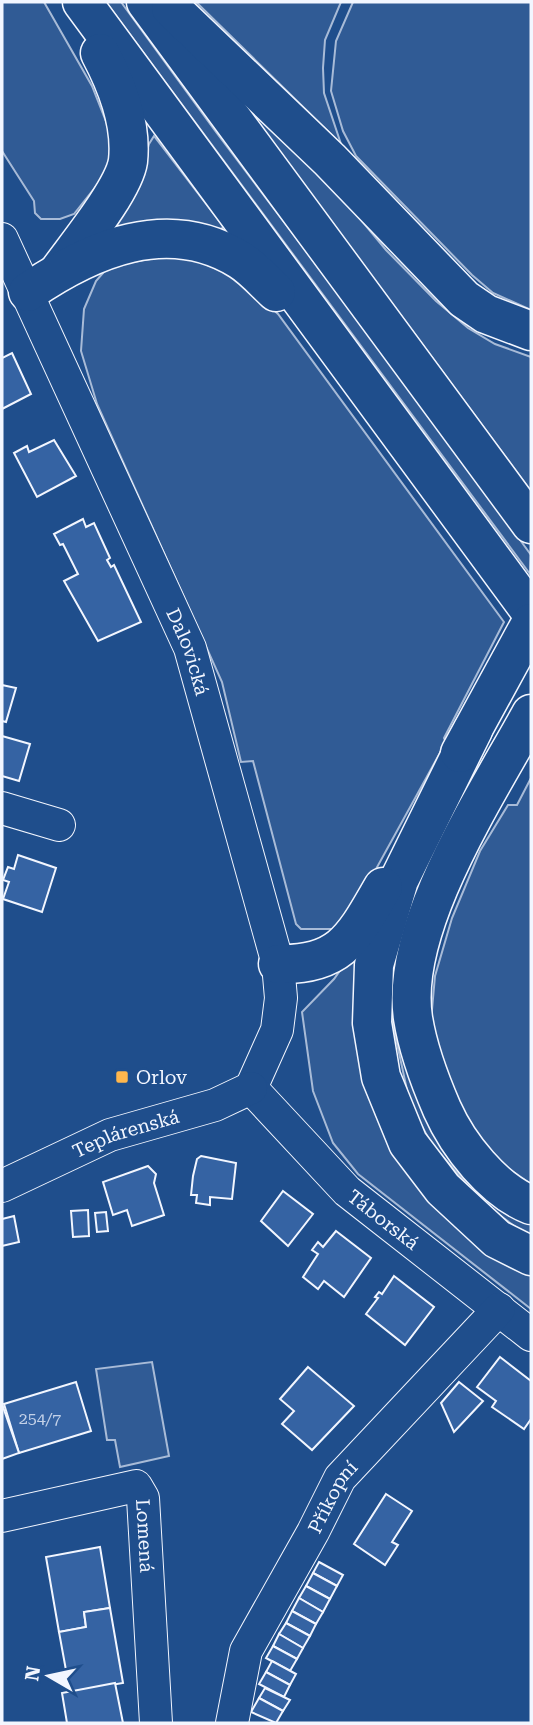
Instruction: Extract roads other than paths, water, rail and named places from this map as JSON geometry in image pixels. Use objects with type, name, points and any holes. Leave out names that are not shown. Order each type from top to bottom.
[{"type":"highway","points":[[60,271],[115,191],[128,163],[123,111],[116,84],[73,2]]},
{"type":"highway","points":[[82,2],[531,612]]},
{"type":"highway","points":[[146,2],[531,524]]},
{"type":"highway","points":[[164,2],[330,160],[464,299],[486,314],[531,331]]},
{"type":"highway","points":[[28,292],[60,271],[128,241],[170,236],[209,246],[240,260],[349,366]]},
{"type":"highway","points":[[278,964],[303,965],[329,957],[350,938],[473,730],[531,623]]},
{"type":"highway","points":[[531,714],[445,872],[428,913],[416,957],[413,1015],[424,1067],[449,1125],[483,1170],[531,1205]]},
{"type":"highway","points":[[473,730],[399,880],[374,965],[372,1023],[381,1077],[408,1143],[443,1189],[488,1231],[497,1239],[531,1256]]},
{"type":"street","name":"Dalovická","points":[[2,239],[190,648],[278,964],[281,998],[277,1030],[251,1088]]},
{"type":"street","points":[[2,808],[59,825]]},
{"type":"street","name":"Teplárenská","points":[[2,1186],[110,1135],[215,1105],[251,1088]]},
{"type":"street","name":"Táborská","points":[[251,1088],[347,1191],[531,1335]]},
{"type":"street","name":"Příkopní","points":[[232,1723],[246,1651],[340,1478],[499,1309]]},
{"type":"street","name":"Lomená","points":[[2,1516],[136,1486],[143,1498],[156,1723]]},
{"type":"place","name":"Orlov","points":[[122,1077]]}]
